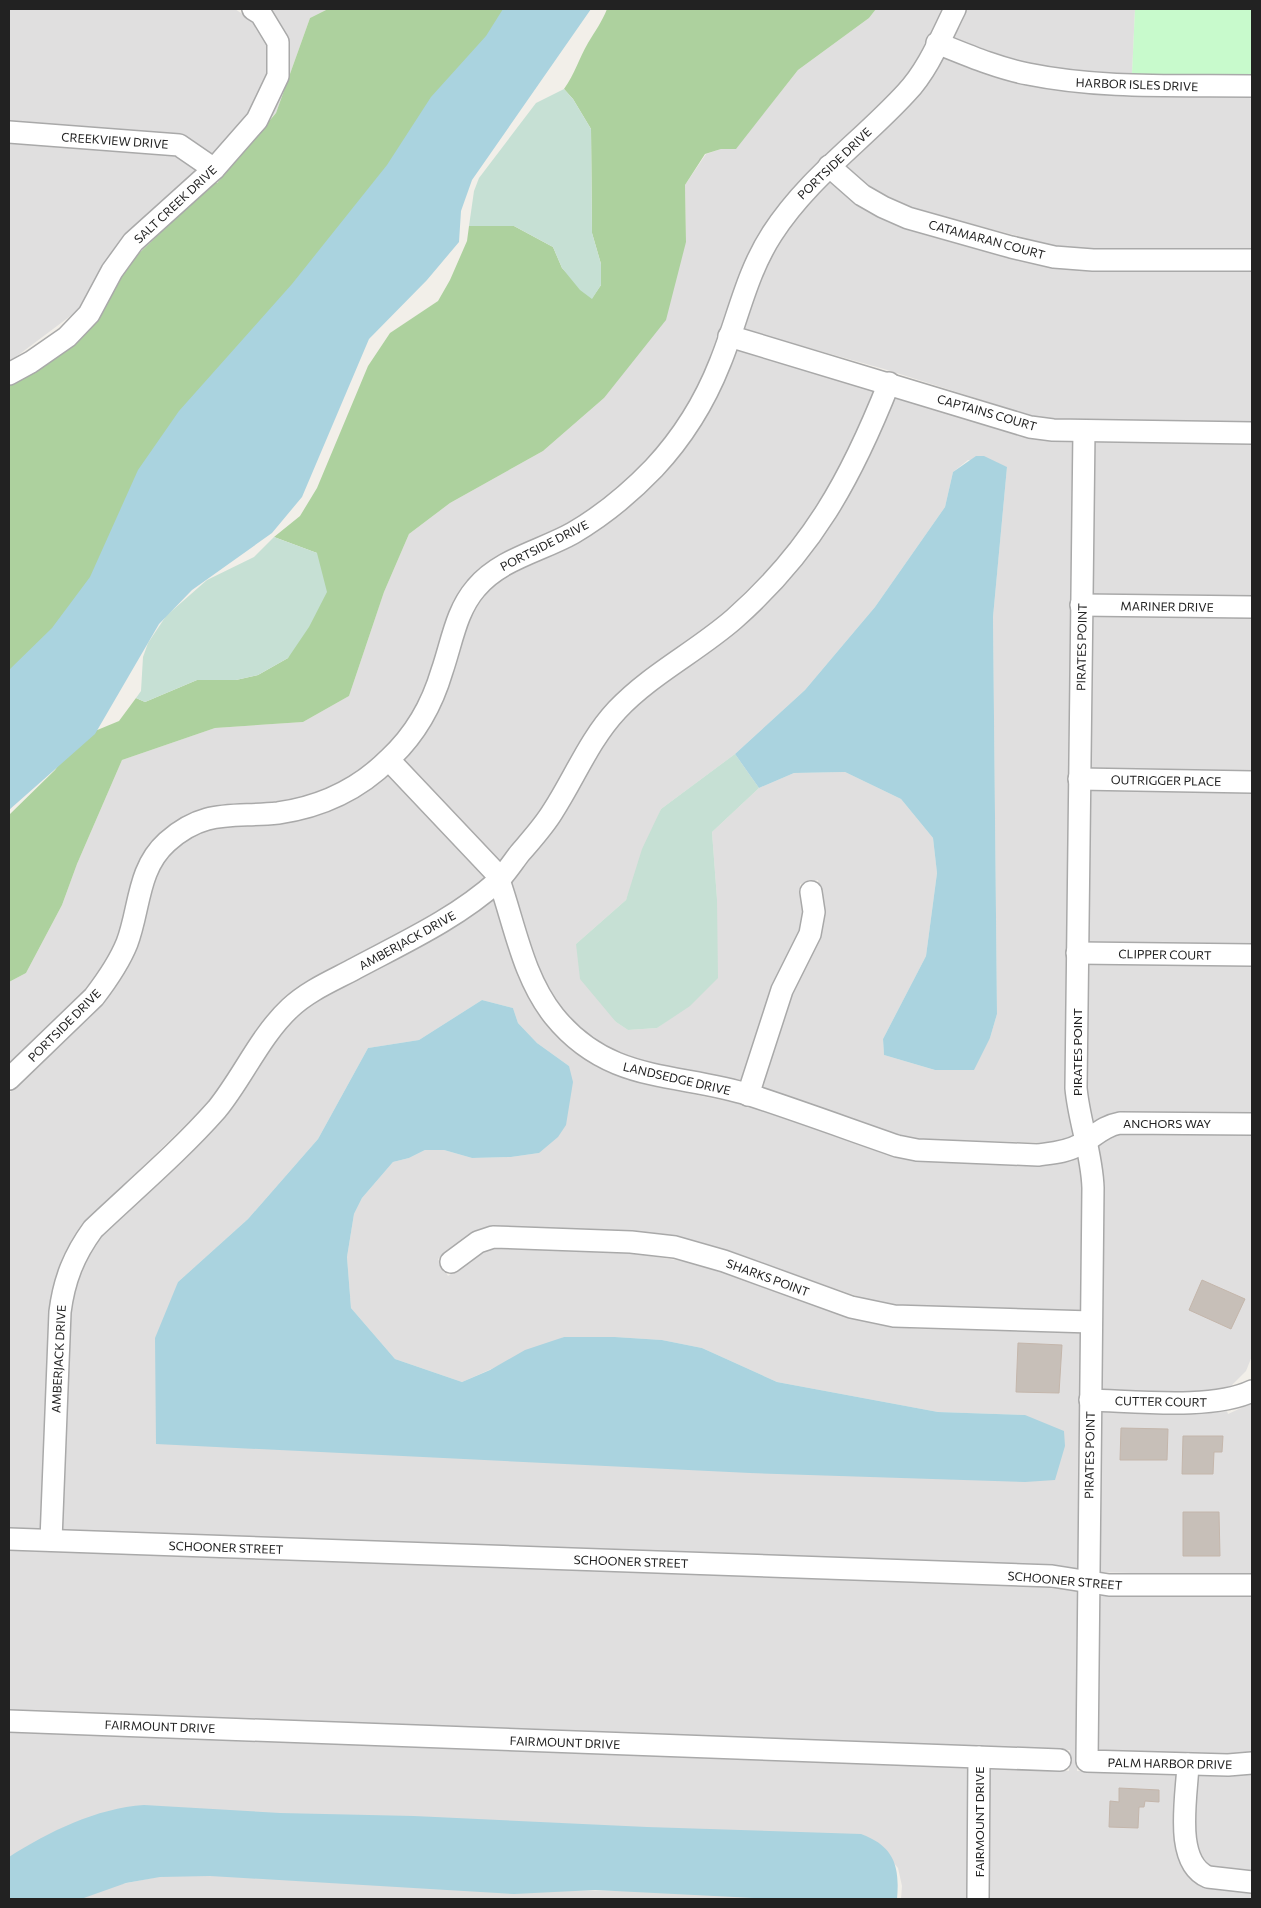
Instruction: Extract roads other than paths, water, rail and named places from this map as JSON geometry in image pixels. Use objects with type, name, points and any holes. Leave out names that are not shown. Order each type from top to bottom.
[{"type":"street","name":"SALT CREEK DRIVE","points":[[9,374],[31,362],[67,337],[89,314],[112,271],[133,242],[214,169],[257,120],[278,76],[278,42],[261,14],[254,9]]},
{"type":"street","name":"PORTSIDE DRIVE","points":[[9,1079],[94,997],[106,982],[126,945],[147,869],[163,845],[180,831],[200,820],[221,815],[281,812],[328,800],[357,785],[389,760],[414,732],[428,707],[442,673],[457,620],[475,590],[502,566],[558,541],[586,524],[639,483],[672,447],[692,418],[711,384],[730,336],[742,293],[758,256],[796,200],[829,166],[906,94],[925,66],[955,9]]},
{"type":"street","name":"HARBOR ISLES DRIVE","points":[[938,43],[995,65],[1061,80],[1098,84],[1252,86]]},
{"type":"street","name":"CREEKVIEW DRIVE","points":[[9,132],[179,145],[214,169]]},
{"type":"street","name":"CATAMARAN COURT","points":[[829,166],[862,194],[900,215],[1054,257],[1093,260],[1252,260]]},
{"type":"street","name":"CAPTAINS COURT","points":[[730,336],[1030,427],[1084,431],[1252,433]]},
{"type":"street","name":"AMBERJACK DRIVE","points":[[51,1540],[60,1312],[67,1276],[84,1242],[93,1229],[216,1108],[242,1076],[272,1028],[292,1007],[315,990],[414,938],[458,912],[499,880],[553,811],[592,742],[616,712],[652,678],[705,642],[733,620],[780,573],[812,534],[837,497],[856,461],[889,383]]},
{"type":"street","name":"PIRATES POINT","points":[[1084,431],[1076,1088],[1080,1115],[1087,1141],[1093,1188],[1087,1761]]},
{"type":"street","name":"MARINER DRIVE","points":[[1082,605],[1252,608]]},
{"type":"street","name":"LANDSEDGE DRIVE","points":[[389,760],[488,864],[499,880],[532,980],[553,1015],[575,1038],[598,1055],[628,1069],[748,1095],[897,1146],[917,1150],[1038,1154],[1069,1149],[1087,1141]]},
{"type":"street","name":"OUTRIGGER PLACE","points":[[1079,779],[1252,782]]},
{"type":"street","points":[[748,1095],[782,990],[810,934],[814,912],[811,892]]},
{"type":"street","name":"CLIPPER COURT","points":[[1077,952],[1252,955]]},
{"type":"street","name":"ANCHORS WAY","points":[[1087,1141],[1106,1127],[1120,1123],[1252,1124]]},
{"type":"street","name":"SHARKS POINT","points":[[451,1262],[478,1242],[493,1237],[631,1242],[697,1252],[875,1313],[919,1318],[1091,1322]]},
{"type":"street","points":[[1231,1400],[1252,1380]]},
{"type":"street","name":"CUTTER COURT","points":[[1090,1400],[1205,1402],[1231,1400],[1252,1391]]},
{"type":"street","name":"SCHOONER STREET","points":[[9,1539],[1032,1575],[1132,1585],[1252,1584]]},
{"type":"street","name":"FAIRMOUNT DRIVE","points":[[9,1721],[979,1756],[978,1899]]},
{"type":"street","points":[[979,1756],[1060,1760]]},
{"type":"street","name":"PALM HARBOR DRIVE","points":[[1087,1761],[1188,1764],[1252,1763]]},
{"type":"street","points":[[1188,1764],[1185,1837],[1190,1862],[1202,1874],[1208,1877],[1252,1882]]},
{"type":"water","points":[[503,9],[591,9],[472,180],[461,211],[459,242],[427,280],[369,339],[302,497],[272,533],[192,590],[159,624],[95,734],[9,810],[9,670],[52,628],[90,577],[138,470],[179,411],[292,284],[387,165],[431,97],[486,36]]},
{"type":"water","points":[[976,456],[984,456],[1007,467],[993,617],[997,1014],[990,1038],[974,1070],[935,1070],[884,1055],[883,1039],[926,956],[937,873],[933,838],[901,799],[845,772],[794,773],[759,788],[735,754],[805,690],[875,607],[945,507],[953,472]]},
{"type":"water","points":[[482,1000],[513,1008],[518,1023],[537,1043],[569,1066],[573,1082],[566,1125],[558,1137],[539,1153],[511,1157],[472,1158],[444,1150],[425,1150],[409,1158],[393,1162],[362,1198],[354,1214],[347,1257],[351,1308],[395,1359],[462,1382],[490,1370],[525,1350],[564,1337],[615,1337],[662,1340],[702,1348],[777,1382],[938,1412],[1025,1415],[1064,1431],[1065,1446],[1055,1480],[1025,1482],[750,1473],[156,1444],[155,1338],[178,1282],[248,1219],[318,1139],[368,1048],[419,1040]]},
{"type":"water","points":[[144,1805],[280,1813],[414,1816],[647,1827],[861,1834],[881,1845],[893,1859],[896,1867],[898,1887],[897,1899],[775,1899],[595,1890],[514,1894],[210,1876],[160,1877],[126,1883],[81,1899],[9,1899],[9,1857],[56,1830],[91,1816],[126,1807]]}]
